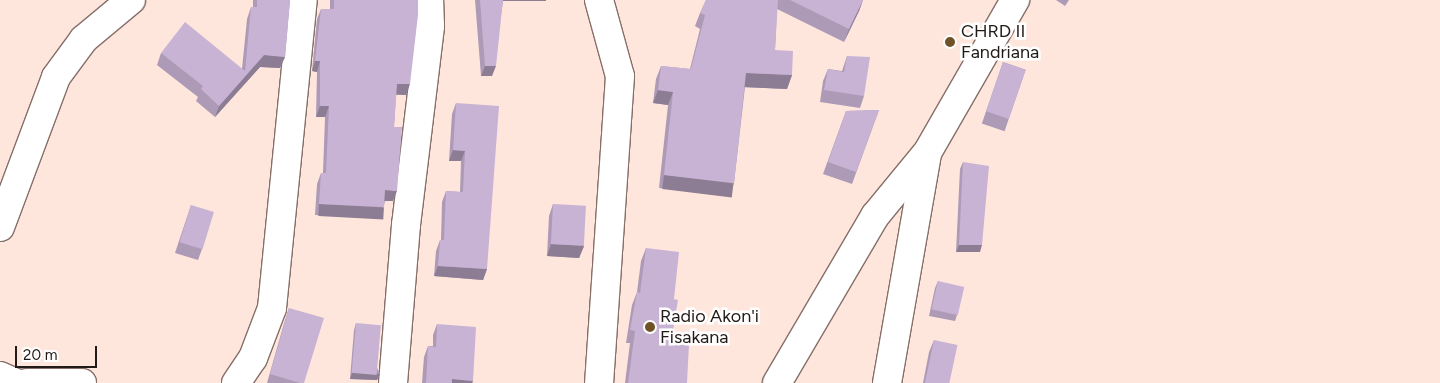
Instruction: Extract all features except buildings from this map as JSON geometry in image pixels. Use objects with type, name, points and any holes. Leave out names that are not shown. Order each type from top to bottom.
[{"type":"street","points":[[0,227],[56,77],[84,39],[131,0]]},
{"type":"street","points":[[236,383],[253,358],[272,308],[303,0]]},
{"type":"street","points":[[393,383],[406,225],[430,26],[429,0]]},
{"type":"street","points":[[599,0],[620,76],[599,383]]},
{"type":"street","points":[[777,383],[875,216],[927,153],[1015,0]]},
{"type":"street","points":[[887,383],[927,153]]},
{"type":"street","points":[[0,376],[16,383]]},
{"type":"street","points":[[27,383],[82,383]]},
{"type":"place","name":"CHRD II Fandriana","points":[[950,42]]},
{"type":"place","name":"Radio Akon'i Fisakana","points":[[650,327]]}]
